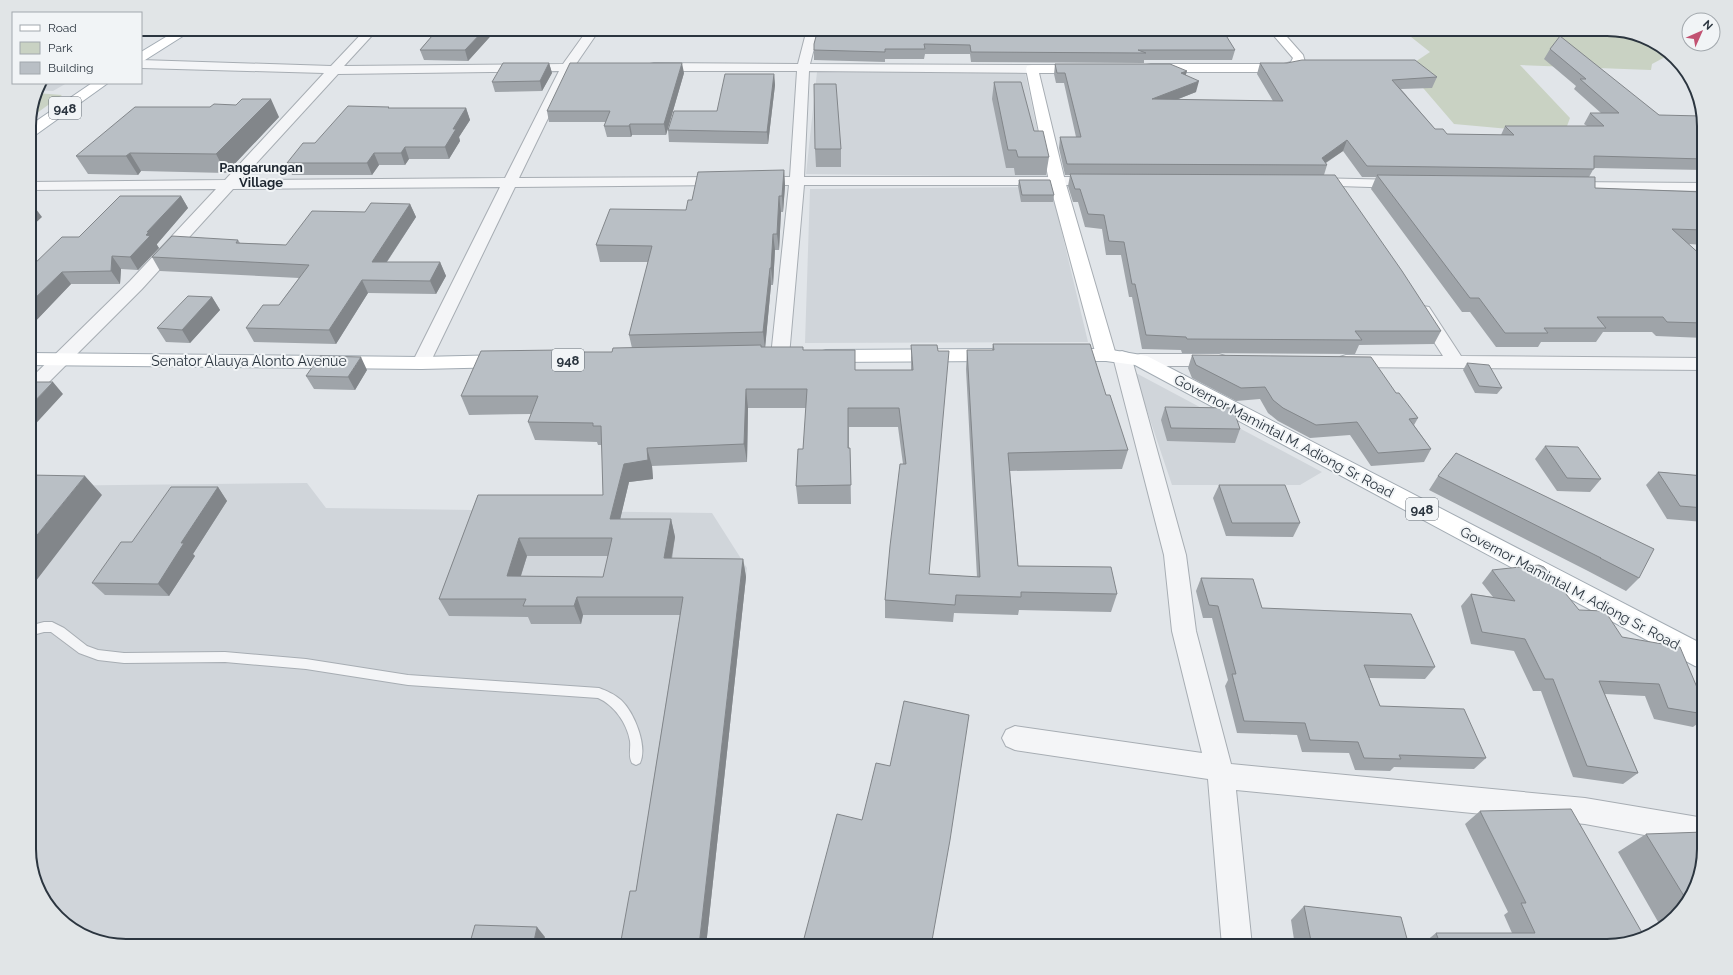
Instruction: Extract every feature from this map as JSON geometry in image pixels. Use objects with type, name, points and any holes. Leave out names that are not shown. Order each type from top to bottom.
[{"type":"main road","points":[[142,46],[160,36]]},
{"type":"main road","points":[[142,56],[176,36]]},
{"type":"main road","points":[[1141,68],[1284,68],[1296,65],[1299,62],[1299,58],[1280,36]]},
{"type":"main road","points":[[1094,69],[1032,69],[1058,181],[1123,357]]},
{"type":"main road","name":"948","points":[[37,117],[85,84]]},
{"type":"main road","name":"948","points":[[36,128],[100,84]]},
{"type":"main road","points":[[788,356],[1012,355]]},
{"type":"main road","name":"948","points":[[1044,355],[1123,357]]},
{"type":"main road","name":"Governor Mamintal M. Adiong Sr. Road","points":[[1123,357],[1697,654]]},
{"type":"main road","name":"Senator Alauya Alonto Avenue","points":[[36,359],[421,363],[525,361]]},
{"type":"street","points":[[36,384],[136,285],[231,184],[366,36]]},
{"type":"street","points":[[421,363],[568,67],[589,36]]},
{"type":"street","points":[[788,356],[803,67],[811,36]]},
{"type":"street","points":[[142,64],[336,70],[607,67]]},
{"type":"street","points":[[638,67],[1032,69]]},
{"type":"street","points":[[36,186],[797,180],[1112,181]]},
{"type":"street","points":[[1301,182],[1345,189],[1418,184]]},
{"type":"street","points":[[1551,186],[1697,187]]},
{"type":"street","points":[[1413,296],[1456,362]]},
{"type":"street","points":[[1235,360],[1123,357],[1176,555],[1184,631],[1220,772],[1236,939]]},
{"type":"street","points":[[1330,361],[1697,364]]},
{"type":"street","points":[[1015,738],[1220,772],[1585,810],[1697,831]]},
{"type":"lane","points":[[36,629],[52,627],[83,650],[98,655],[117,658],[225,657],[306,664],[408,680],[598,693],[610,698],[618,705],[627,718],[636,740],[636,759]]},
{"type":"shaded area","points":[[817,72],[1025,72],[1047,177],[806,174]]},
{"type":"shaded area","points":[[46,84],[65,84],[53,91],[44,90]]},
{"type":"shaded area","points":[[1051,187],[1088,342],[805,343],[810,189]]},
{"type":"shaded area","points":[[1134,372],[1322,472],[1300,485],[1172,485]]},
{"type":"shaded area","points":[[307,483],[326,508],[712,513],[747,568],[705,939],[126,939],[103,936],[81,927],[67,917],[51,899],[41,878],[36,855],[36,486]]},
{"type":"green space","points":[[1410,36],[1607,36],[1630,39],[1641,43],[1652,48],[1665,57],[1652,64],[1651,70],[1520,65],[1570,118],[1564,134],[1454,124],[1406,68],[1430,52]]},
{"type":"green space","points":[[42,93],[62,95],[37,113]]},
{"type":"building","points":[[432,36],[478,36],[465,50],[420,50]]},
{"type":"building","points":[[816,36],[1226,36],[1235,50],[1138,50],[1146,53],[971,52],[970,45],[924,44],[925,49],[885,49],[885,52],[814,50]]},
{"type":"building","points":[[1560,36],[1659,115],[1696,116],[1697,159],[1594,156],[1594,169],[1367,166],[1347,140],[1322,158],[1327,165],[1067,164],[1060,137],[1081,137],[1065,73],[1057,73],[1055,64],[1170,64],[1187,71],[1181,73],[1199,81],[1152,99],[1283,101],[1260,63],[1287,63],[1302,60],[1415,60],[1437,77],[1392,80],[1435,129],[1443,129],[1447,134],[1514,135],[1505,126],[1604,126],[1590,113],[1619,113],[1580,79],[1586,79],[1550,49]]},
{"type":"building","points":[[503,63],[549,63],[540,81],[492,82]]},
{"type":"building","points":[[570,63],[682,63],[664,124],[604,126],[610,111],[547,111]]},
{"type":"building","points":[[725,74],[774,74],[767,132],[668,130],[674,111],[717,111]]},
{"type":"building","points":[[994,82],[1021,82],[1034,131],[1043,131],[1049,157],[1018,157],[1016,150],[1008,150]]},
{"type":"building","points":[[814,84],[836,84],[841,149],[815,149]]},
{"type":"building","points":[[242,99],[271,99],[216,154],[130,153],[126,156],[76,156],[135,107],[210,107],[214,104],[236,105]]},
{"type":"building","points":[[348,106],[389,107],[388,108],[466,108],[453,129],[456,129],[445,147],[405,147],[401,153],[374,153],[367,163],[287,163],[303,143],[315,143]]},
{"type":"building","points":[[784,170],[782,196],[779,196],[777,234],[773,234],[771,268],[763,332],[629,335],[652,246],[596,245],[610,209],[686,210],[688,200],[692,200],[698,172]]},
{"type":"building","points":[[1070,174],[1335,175],[1402,271],[1441,331],[1355,331],[1362,340],[1187,339],[1186,337],[1146,335],[1135,284],[1132,284],[1124,242],[1109,241],[1104,215],[1088,214],[1080,189],[1075,189]]},
{"type":"building","points":[[1377,175],[1595,177],[1595,188],[1697,192],[1697,230],[1672,229],[1697,252],[1697,323],[1667,322],[1663,317],[1597,317],[1606,328],[1544,328],[1548,333],[1505,333],[1479,298],[1470,298]]},
{"type":"building","points":[[1019,180],[1050,180],[1054,195],[1022,195]]},
{"type":"building","points":[[120,196],[181,196],[147,232],[149,232],[146,235],[150,236],[130,257],[112,256],[111,271],[62,272],[36,297],[36,262],[62,237],[79,237]]},
{"type":"building","points":[[371,203],[410,204],[372,262],[440,262],[430,281],[362,280],[329,330],[246,328],[263,305],[279,305],[309,265],[152,257],[172,236],[238,240],[236,243],[286,245],[312,211],[365,212]]},
{"type":"building","points":[[188,296],[212,297],[182,330],[157,328]]},
{"type":"building","points":[[993,344],[1090,344],[1106,395],[1110,395],[1128,450],[1008,453],[1018,566],[1111,567],[1117,594],[1021,592],[1021,597],[956,595],[955,605],[885,600],[900,464],[906,464],[899,408],[848,408],[848,448],[850,448],[851,485],[796,486],[798,449],[803,449],[807,389],[746,389],[744,444],[647,448],[648,460],[624,464],[610,519],[671,519],[664,558],[743,559],[700,939],[621,939],[630,891],[636,891],[683,597],[577,597],[574,606],[523,606],[526,599],[439,599],[478,495],[603,495],[601,426],[593,426],[593,423],[528,422],[538,396],[461,396],[481,351],[561,350],[560,352],[612,352],[613,348],[761,345],[761,347],[803,347],[803,350],[855,350],[855,370],[913,370],[911,345],[937,345],[938,351],[949,351],[929,574],[980,577],[967,350],[994,350]],"holes":[[[519,538],[612,538],[603,577],[507,576]]]},
{"type":"building","points":[[1192,355],[1371,357],[1396,393],[1399,393],[1418,418],[1409,419],[1431,449],[1378,453],[1357,422],[1316,425],[1283,408],[1273,400],[1265,387],[1241,388],[1196,365]]},
{"type":"building","points":[[320,356],[361,357],[348,377],[306,376]]},
{"type":"building","points":[[1467,363],[1489,365],[1502,388],[1479,386]]},
{"type":"building","points":[[36,382],[53,382],[36,400]]},
{"type":"building","points":[[1165,407],[1233,408],[1240,429],[1171,428]]},
{"type":"building","points":[[1545,446],[1578,447],[1601,479],[1567,478]]},
{"type":"building","points":[[1456,453],[1654,549],[1639,578],[1438,476]]},
{"type":"building","points":[[1658,472],[1697,475],[1697,507],[1680,506]]},
{"type":"building","points":[[36,475],[85,476],[36,536]]},
{"type":"building","points":[[1219,485],[1285,485],[1300,523],[1232,523]]},
{"type":"building","points":[[171,487],[218,487],[181,543],[184,543],[158,584],[92,583],[121,542],[132,542]]},
{"type":"building","points":[[1539,565],[1544,567],[1579,610],[1605,611],[1622,637],[1680,647],[1697,687],[1697,713],[1668,708],[1659,684],[1599,681],[1638,773],[1587,766],[1553,679],[1545,679],[1525,639],[1482,632],[1471,594],[1515,601],[1492,570]]},
{"type":"building","points":[[1201,578],[1253,579],[1262,608],[1411,614],[1435,667],[1364,665],[1380,706],[1464,709],[1486,758],[1399,755],[1401,759],[1364,758],[1358,742],[1310,740],[1305,723],[1244,721],[1232,674],[1236,674],[1218,606],[1209,605]]},
{"type":"building","points":[[904,701],[969,715],[950,840],[932,939],[804,939],[837,814],[862,820],[876,763],[890,766]]},
{"type":"building","points":[[1571,809],[1642,932],[1630,936],[1607,939],[1438,939],[1436,933],[1535,933],[1521,903],[1526,903],[1480,811]]},
{"type":"building","points":[[1697,832],[1697,849],[1694,872],[1684,896],[1646,834]]},
{"type":"building","points":[[1304,906],[1401,917],[1407,939],[1311,939]]},
{"type":"building","points":[[475,925],[537,927],[534,939],[471,939]]},
{"type":"district","name":"Pangarungan Village","points":[[261,174]]}]
